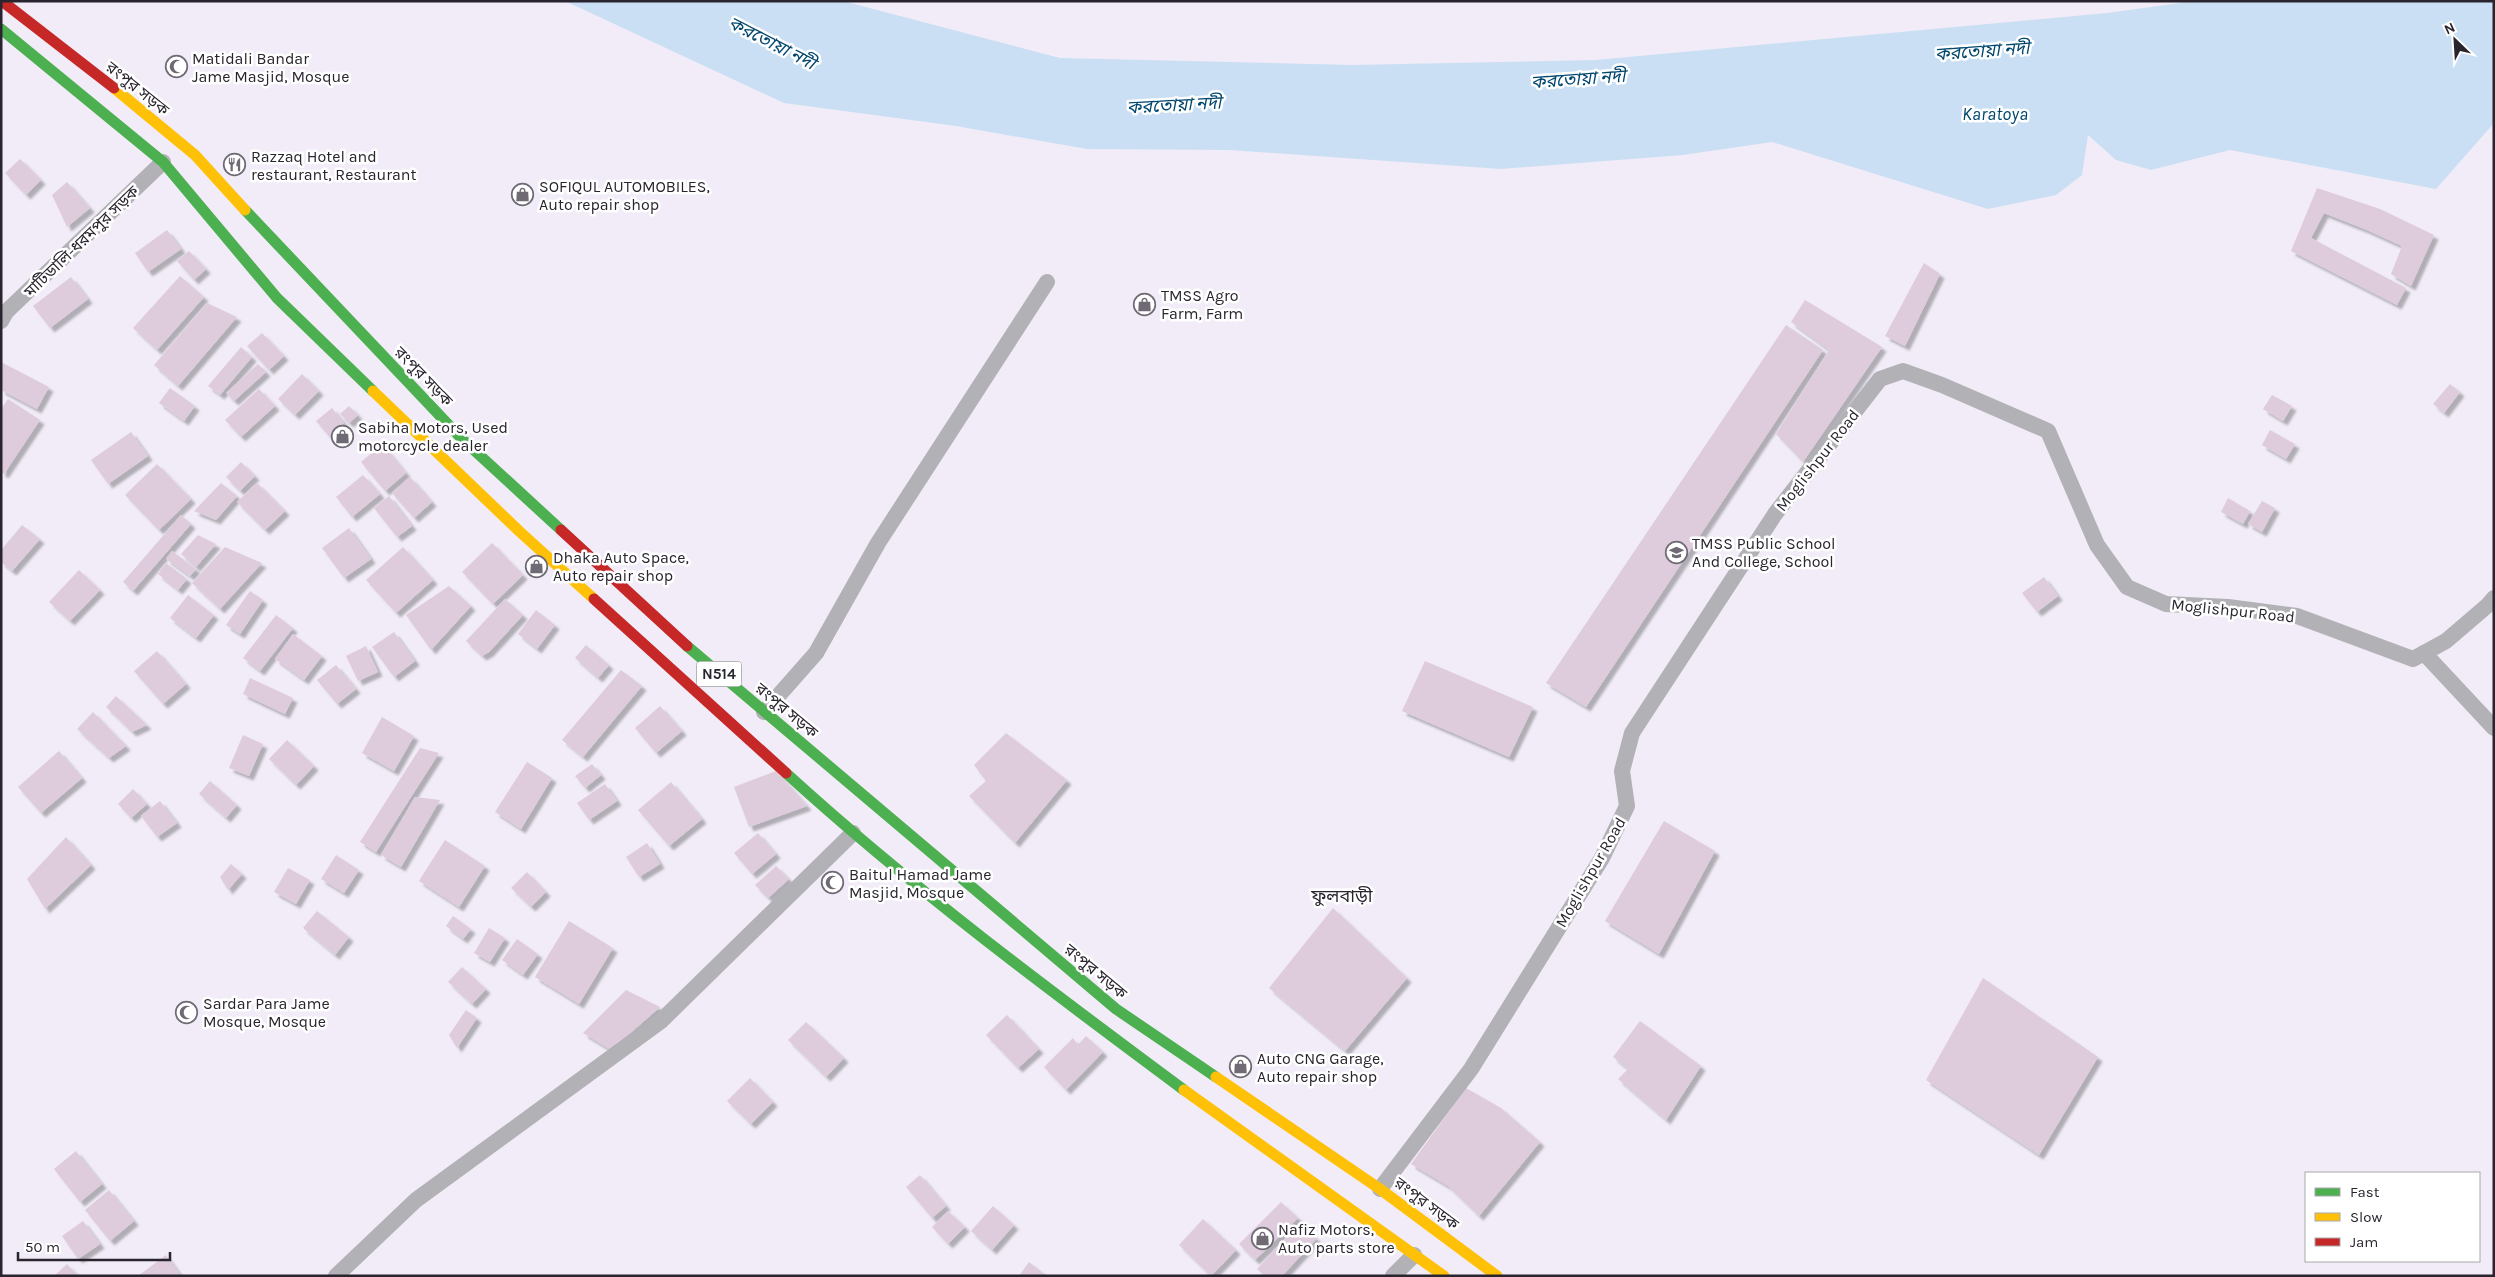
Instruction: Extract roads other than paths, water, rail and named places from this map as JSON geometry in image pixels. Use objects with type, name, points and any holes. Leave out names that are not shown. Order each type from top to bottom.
[{"type":"highway","name":"রংপুর সড়ক","points":[[2,1],[102,78],[195,155],[311,282],[462,439],[710,667],[1116,1009],[1380,1189],[1497,1276]]},
{"type":"highway","name":"N514","points":[[1,29],[162,162],[277,298],[519,531],[854,833],[1004,956],[1223,1119],[1444,1276]]},
{"type":"street","name":"মাটিডালি-ধরমপুর সড়ক","points":[[1,321],[6,312],[162,162]]},
{"type":"street","points":[[764,712],[816,653],[878,543],[1047,282]]},
{"type":"street","name":"Moglishpur Road","points":[[1380,1189],[1471,1068],[1602,858],[1627,806],[1622,771],[1632,733],[1775,514],[1880,379],[1903,371],[1942,384],[2048,430],[2097,545],[2127,587],[2166,604],[2228,607],[2297,616],[2413,660],[2446,641],[2494,598]]},
{"type":"street","points":[[2424,653],[2494,728]]},
{"type":"street","points":[[336,1276],[416,1200],[661,1021],[854,833]]},
{"type":"street","points":[[1393,1276],[1414,1255]]},
{"type":"water","name":"Karatoya","points":[[565,1],[843,1],[1060,58],[1352,65],[1596,60],[2107,13],[2195,1],[2494,1],[2494,123],[2436,189],[2230,150],[2151,170],[2116,160],[2088,135],[2082,175],[2056,195],[1988,209],[1772,142],[1683,155],[1501,169],[1229,150],[1087,149],[956,126],[784,103]]},
{"type":"place","name":"Matidali Bandar Jame Masjid, Mosque","points":[[176,67]]},
{"type":"place","name":"Razzaq Hotel and restaurant, Restaurant","points":[[235,165]]},
{"type":"place","name":"SOFIQUL AUTOMOBILES, Auto repair shop","points":[[523,195]]},
{"type":"place","name":"TMSS Agro Farm, Farm","points":[[1145,304]]},
{"type":"place","name":"Sabiha Motors, Used motorcycle dealer","points":[[342,436]]},
{"type":"place","name":"TMSS Public School And College, School","points":[[1676,552]]},
{"type":"place","name":"Dhaka Auto Space, Auto repair shop","points":[[537,566]]},
{"type":"place","name":"Baitul Hamad Jame Masjid, Mosque","points":[[833,883]]},
{"type":"place","name":"Sardar Para Jame Mosque, Mosque","points":[[187,1012]]},
{"type":"place","name":"Auto CNG Garage, Auto repair shop","points":[[1241,1067]]},
{"type":"place","name":"Nafiz Motors, Auto parts store","points":[[1262,1238]]},
{"type":"district","name":"ফুলবাড়ী","points":[[1342,896]]},
{"type":"water label","name":"করতোয়া নদী","points":[[772,43]]},
{"type":"water label","name":"করতোয়া নদী","points":[[1982,51]]},
{"type":"water label","name":"করতোয়া নদী","points":[[1578,79]]},
{"type":"water label","name":"করতোয়া নদী","points":[[1174,105]]}]
